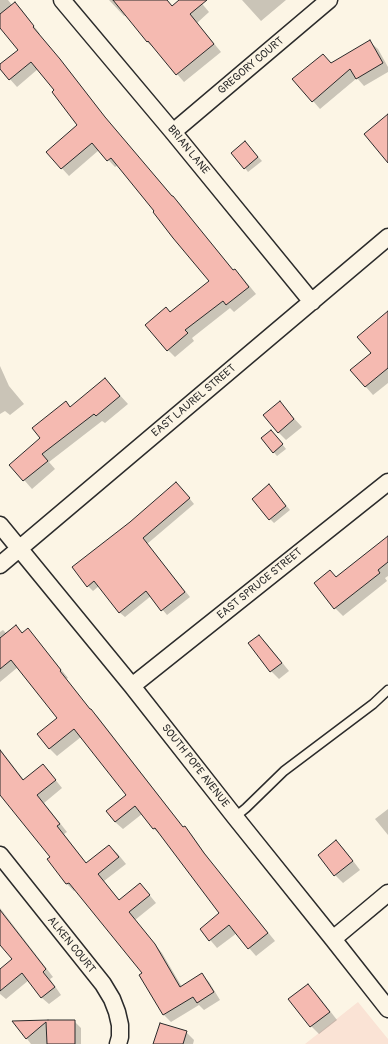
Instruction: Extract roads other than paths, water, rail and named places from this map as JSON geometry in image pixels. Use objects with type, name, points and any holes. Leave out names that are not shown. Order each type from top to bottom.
[{"type":"street","name":"BRIAN LANE","points":[[62,0],[173,132],[312,302]]},
{"type":"street","name":"GREGORY COURT","points":[[173,132],[329,0]]},
{"type":"street","name":"EAST LAUREL STREET","points":[[0,565],[388,238]]},
{"type":"street","name":"EAST SPRUCE STREET","points":[[132,686],[388,482]]},
{"type":"street","name":"SOUTH POPE AVENUE","points":[[0,525],[132,686],[388,1009]]},
{"type":"street","name":"ALKEN COURT","points":[[0,855],[103,984],[112,999],[117,1012],[120,1025],[120,1037],[118,1044]]},
{"type":"street","points":[[334,939],[388,893]]},
{"type":"lane","points":[[235,816],[246,808],[284,771],[373,704],[388,690]]}]
